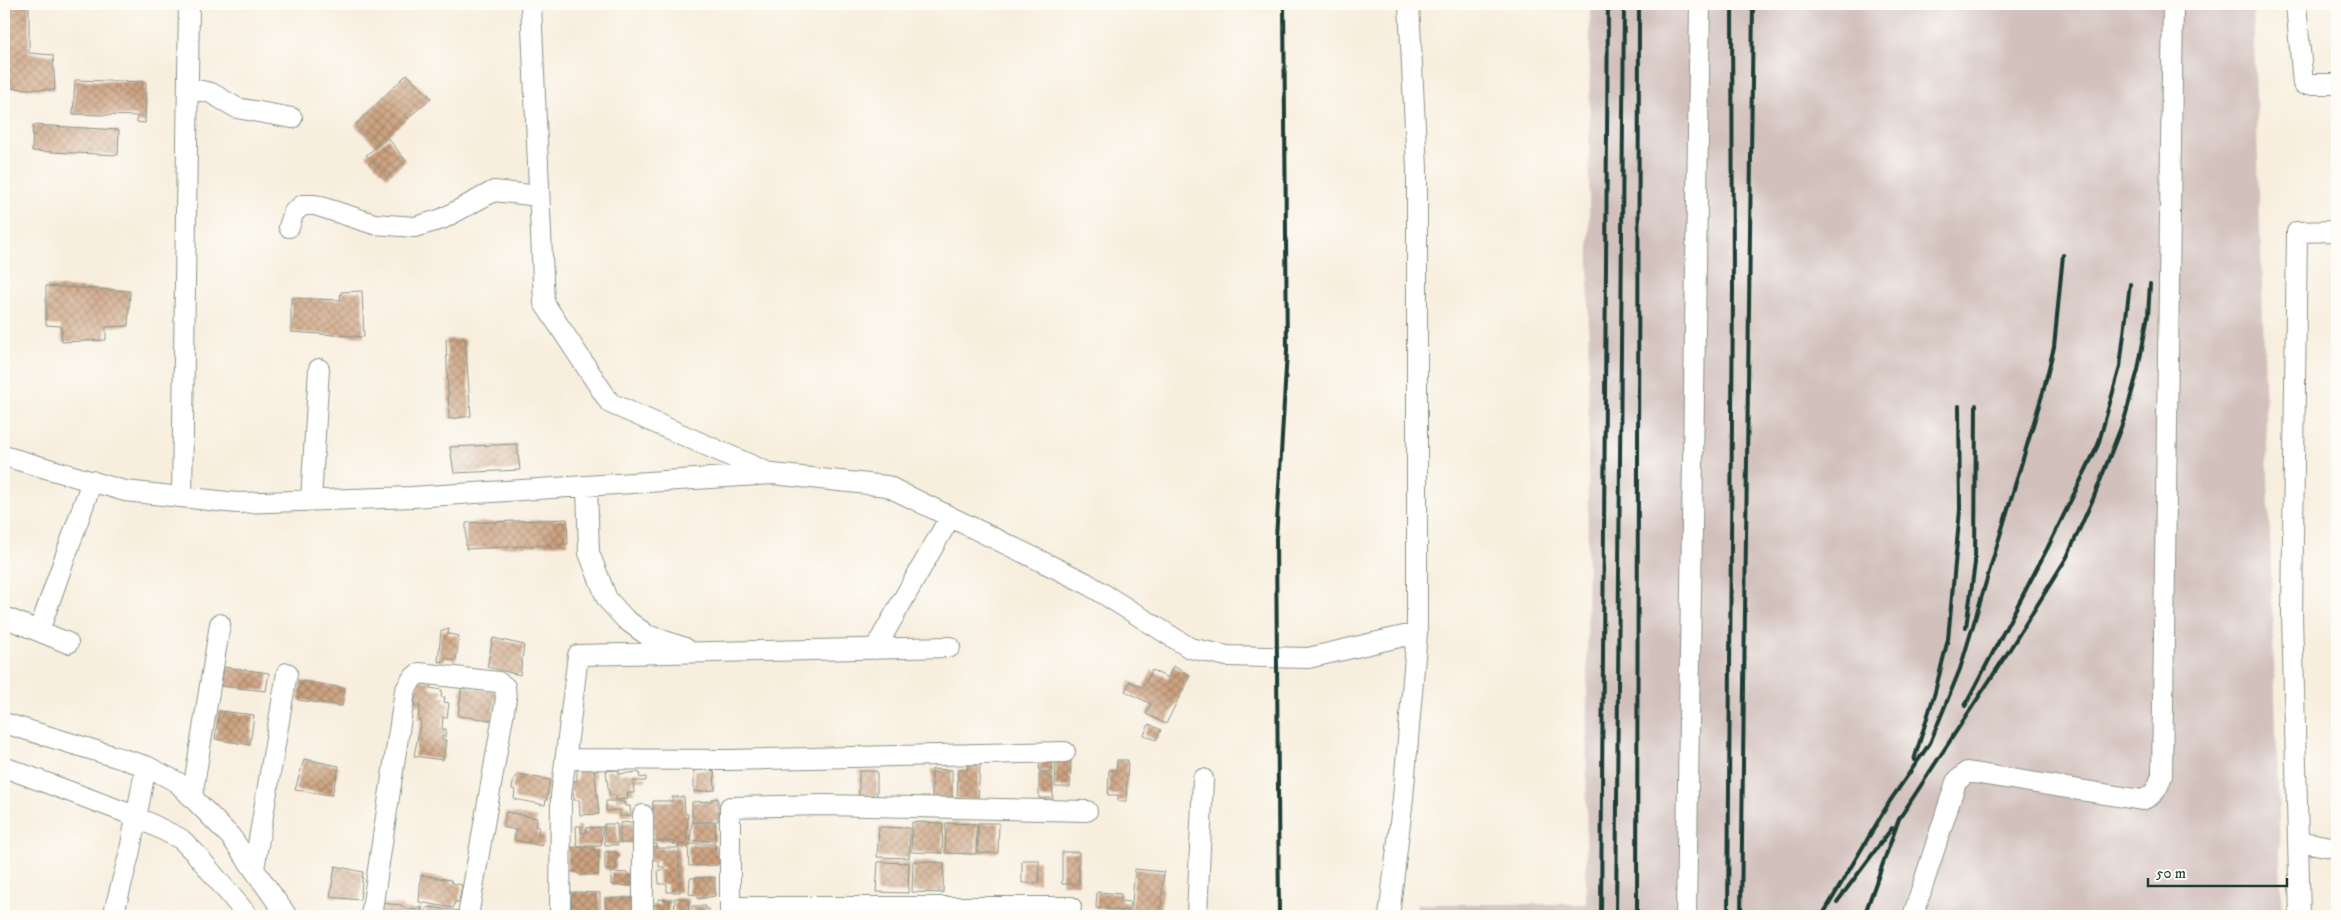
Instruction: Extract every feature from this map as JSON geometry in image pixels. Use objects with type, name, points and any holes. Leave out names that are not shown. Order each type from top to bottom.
[{"type":"street","points":[[182,496],[189,4]]},
{"type":"street","points":[[531,4],[544,303],[610,404],[773,474]]},
{"type":"street","points":[[1389,916],[1403,798],[1417,633],[1417,168],[1409,4]]},
{"type":"street","points":[[1686,916],[1700,4]]},
{"type":"street","points":[[1913,916],[1956,782],[1967,772],[2142,800],[2152,796],[2158,788],[2162,776],[2173,4]]},
{"type":"street","points":[[2296,4],[2303,84],[2337,84]]},
{"type":"street","points":[[188,88],[210,93],[237,108],[292,118]]},
{"type":"street","points":[[289,228],[294,212],[303,205],[315,205],[374,224],[416,227],[442,219],[494,191],[539,196]]},
{"type":"street","points":[[2300,916],[2292,615],[2297,232],[2337,230]]},
{"type":"street","points":[[312,500],[319,368]]},
{"type":"street","points":[[4,456],[125,491],[237,502],[412,497],[773,474],[887,486],[1086,584],[1190,648],[1227,656],[1308,658],[1417,633]]},
{"type":"street","points":[[39,631],[92,481]]},
{"type":"street","points":[[587,486],[589,553],[607,599],[625,619],[647,635],[696,652]]},
{"type":"street","points":[[875,649],[950,517]]},
{"type":"street","points":[[4,617],[68,643]]},
{"type":"street","points":[[192,797],[220,624]]},
{"type":"street","points":[[560,916],[561,796],[578,655],[950,647]]},
{"type":"street","points":[[254,869],[287,673]]},
{"type":"street","points":[[371,916],[405,691],[412,679],[419,673],[498,682],[505,687],[506,699],[468,916]]},
{"type":"street","points":[[4,723],[146,766],[177,782],[231,837],[287,916]]},
{"type":"street","points":[[565,759],[728,760],[1066,752]]},
{"type":"street","points":[[113,916],[129,855],[146,766]]},
{"type":"street","points":[[4,767],[136,816],[181,839],[248,916]]},
{"type":"street","points":[[1197,916],[1203,779]]},
{"type":"street","points":[[1071,907],[730,912],[730,808],[824,805],[1087,811]]},
{"type":"street","points":[[643,815],[643,916]]},
{"type":"street","points":[[2298,841],[2337,848]]},
{"type":"shaded area","points":[[1590,4],[2253,4],[2282,916],[1417,916],[1417,904],[1586,904]]},
{"type":"building","points":[[4,4],[29,4],[29,53],[53,55],[55,90],[4,88]]},
{"type":"building","points":[[407,74],[431,98],[376,146],[355,125]]},
{"type":"building","points":[[75,80],[146,82],[145,123],[137,122],[137,116],[73,114]]},
{"type":"building","points":[[33,125],[119,130],[118,155],[32,151]]},
{"type":"building","points":[[388,138],[406,161],[387,177],[366,155]]},
{"type":"building","points":[[46,286],[130,291],[128,326],[106,327],[106,340],[62,342],[61,326],[46,325]]},
{"type":"building","points":[[362,291],[364,337],[291,332],[291,298],[340,300],[341,292]]},
{"type":"building","points":[[446,339],[465,339],[471,416],[449,419]]},
{"type":"building","points":[[517,444],[520,470],[454,473],[450,447]]},
{"type":"building","points":[[567,519],[568,544],[466,549],[466,523]]},
{"type":"building","points":[[449,629],[448,634],[459,636],[456,661],[445,658],[445,661],[438,662],[441,631]]},
{"type":"building","points":[[493,638],[524,645],[520,675],[487,667]]},
{"type":"building","points":[[1173,666],[1190,675],[1166,724],[1146,714],[1151,704],[1125,691],[1130,681],[1143,688],[1152,670],[1168,678]]},
{"type":"building","points":[[224,667],[269,673],[266,691],[221,686]]},
{"type":"building","points":[[418,680],[431,681],[430,688],[442,690],[441,697],[445,697],[444,702],[449,703],[447,718],[443,717],[442,729],[446,729],[445,737],[442,736],[442,739],[446,740],[443,760],[414,756],[421,720],[418,720],[420,706],[414,705]]},
{"type":"building","points":[[301,681],[345,688],[342,706],[298,700]]},
{"type":"building","points":[[462,686],[497,691],[492,720],[458,716]]},
{"type":"building","points":[[219,711],[254,715],[250,745],[215,739]]},
{"type":"building","points":[[1149,724],[1161,730],[1156,740],[1144,735]]},
{"type":"building","points":[[1040,758],[1052,758],[1052,772],[1039,771]]},
{"type":"building","points":[[304,759],[339,766],[332,795],[295,790]]},
{"type":"building","points":[[1056,760],[1071,760],[1070,787],[1055,787]]},
{"type":"building","points":[[1117,760],[1128,760],[1126,801],[1118,801],[1118,795],[1108,795],[1109,770],[1116,770]]},
{"type":"building","points":[[968,764],[980,764],[978,800],[957,799],[958,770],[967,770]]},
{"type":"building","points":[[594,766],[599,814],[580,815],[579,800],[574,800],[573,792],[570,792],[569,782],[577,781],[577,767]]},
{"type":"building","points":[[932,769],[952,770],[952,799],[932,799]]},
{"type":"building","points":[[619,770],[619,774],[639,772],[640,778],[646,777],[646,781],[633,781],[634,793],[627,793],[628,799],[616,800],[616,795],[609,795],[606,771]]},
{"type":"building","points":[[694,770],[714,770],[715,790],[694,792]]},
{"type":"building","points":[[859,771],[877,771],[877,802],[859,801]]},
{"type":"building","points":[[1039,773],[1052,773],[1053,798],[1039,798]]},
{"type":"building","points":[[518,774],[550,780],[545,805],[514,799],[515,790],[512,789],[514,778]]},
{"type":"building","points":[[672,797],[684,797],[685,814],[688,814],[686,844],[673,844],[673,841],[653,841],[653,801],[673,801]]},
{"type":"building","points":[[718,798],[718,821],[692,822],[692,802],[712,801],[712,799]]},
{"type":"building","points":[[606,801],[619,801],[625,803],[625,806],[630,806],[631,816],[620,816],[620,810],[606,811]]},
{"type":"building","points":[[506,812],[537,818],[535,826],[539,827],[538,834],[545,835],[542,846],[514,840],[516,830],[503,827]]},
{"type":"building","points":[[633,822],[633,843],[620,843],[620,823]]},
{"type":"building","points":[[912,822],[943,823],[942,853],[911,852]]},
{"type":"building","points":[[692,823],[716,823],[715,841],[690,841]]},
{"type":"building","points":[[946,823],[977,824],[976,854],[945,853]]},
{"type":"building","points":[[978,823],[999,823],[998,853],[978,853]]},
{"type":"building","points":[[604,824],[617,824],[618,845],[605,845]]},
{"type":"building","points":[[576,826],[581,826],[581,833],[586,833],[586,828],[603,827],[601,846],[577,846]]},
{"type":"building","points":[[879,827],[910,828],[909,858],[877,857]]},
{"type":"building","points":[[649,844],[657,844],[657,848],[677,848],[679,845],[680,892],[667,892],[667,884],[659,884],[658,870],[664,870],[664,867],[659,867],[659,860],[650,860]]},
{"type":"building","points":[[688,844],[715,844],[716,853],[722,853],[722,863],[717,863],[718,865],[689,866]]},
{"type":"building","points":[[568,847],[599,850],[598,875],[580,875],[576,872],[567,871]]},
{"type":"building","points":[[605,852],[616,852],[619,855],[616,858],[616,869],[605,870]]},
{"type":"building","points":[[1062,852],[1079,852],[1079,884],[1062,884]]},
{"type":"building","points":[[1022,860],[1039,860],[1039,883],[1022,883]]},
{"type":"building","points":[[913,861],[944,863],[943,893],[912,892]]},
{"type":"building","points":[[878,862],[909,863],[908,893],[876,892]]},
{"type":"building","points":[[335,866],[363,872],[360,900],[330,897]]},
{"type":"building","points":[[1135,869],[1164,872],[1160,916],[1131,913]]},
{"type":"building","points":[[611,872],[629,873],[629,883],[633,882],[633,886],[611,885]]},
{"type":"building","points":[[421,875],[451,880],[452,883],[462,885],[459,902],[455,902],[453,908],[419,902]]},
{"type":"building","points":[[715,877],[715,896],[698,899],[698,895],[689,894],[690,878]]},
{"type":"building","points":[[1097,892],[1121,894],[1121,901],[1130,902],[1129,911],[1096,908]]},
{"type":"building","points":[[571,893],[600,893],[600,916],[572,916]]},
{"type":"building","points":[[605,898],[637,898],[635,916],[606,916]]},
{"type":"building","points":[[675,898],[689,899],[688,916],[674,916]]},
{"type":"building","points":[[659,899],[670,900],[668,916],[652,916],[653,905],[659,905]]},
{"type":"building","points":[[380,903],[401,905],[404,908],[417,910],[422,908],[421,916],[379,916]]},
{"type":"building","points":[[692,906],[706,906],[706,909],[709,909],[709,916],[692,916]]},
{"type":"building","points":[[430,907],[460,911],[459,916],[426,916],[426,909]]},
{"type":"railway","points":[[1279,916],[1276,539],[1287,351],[1284,4]]},
{"type":"railway","points":[[1601,916],[1608,4]]},
{"type":"railway","points":[[1616,916],[1624,4]]},
{"type":"railway","points":[[1637,916],[1639,4]]},
{"type":"railway","points":[[1728,916],[1733,290],[1732,4]]},
{"type":"railway","points":[[1741,916],[1753,4]]},
{"type":"railway","points":[[1822,916],[1890,801],[1930,743],[1960,669],[2043,392],[2054,347],[2063,255]]},
{"type":"railway","points":[[1965,706],[2048,547],[2098,445],[2120,367],[2130,284]]},
{"type":"railway","points":[[1864,916],[1899,819],[2010,649],[2067,557],[2093,499],[2125,417],[2138,370],[2148,315],[2150,284]]},
{"type":"railway","points":[[1966,627],[1975,563],[1976,405]]},
{"type":"railway","points":[[1914,760],[1935,692],[1948,639],[1960,510],[1959,406]]},
{"type":"railway","points":[[1837,902],[1892,828]]}]
